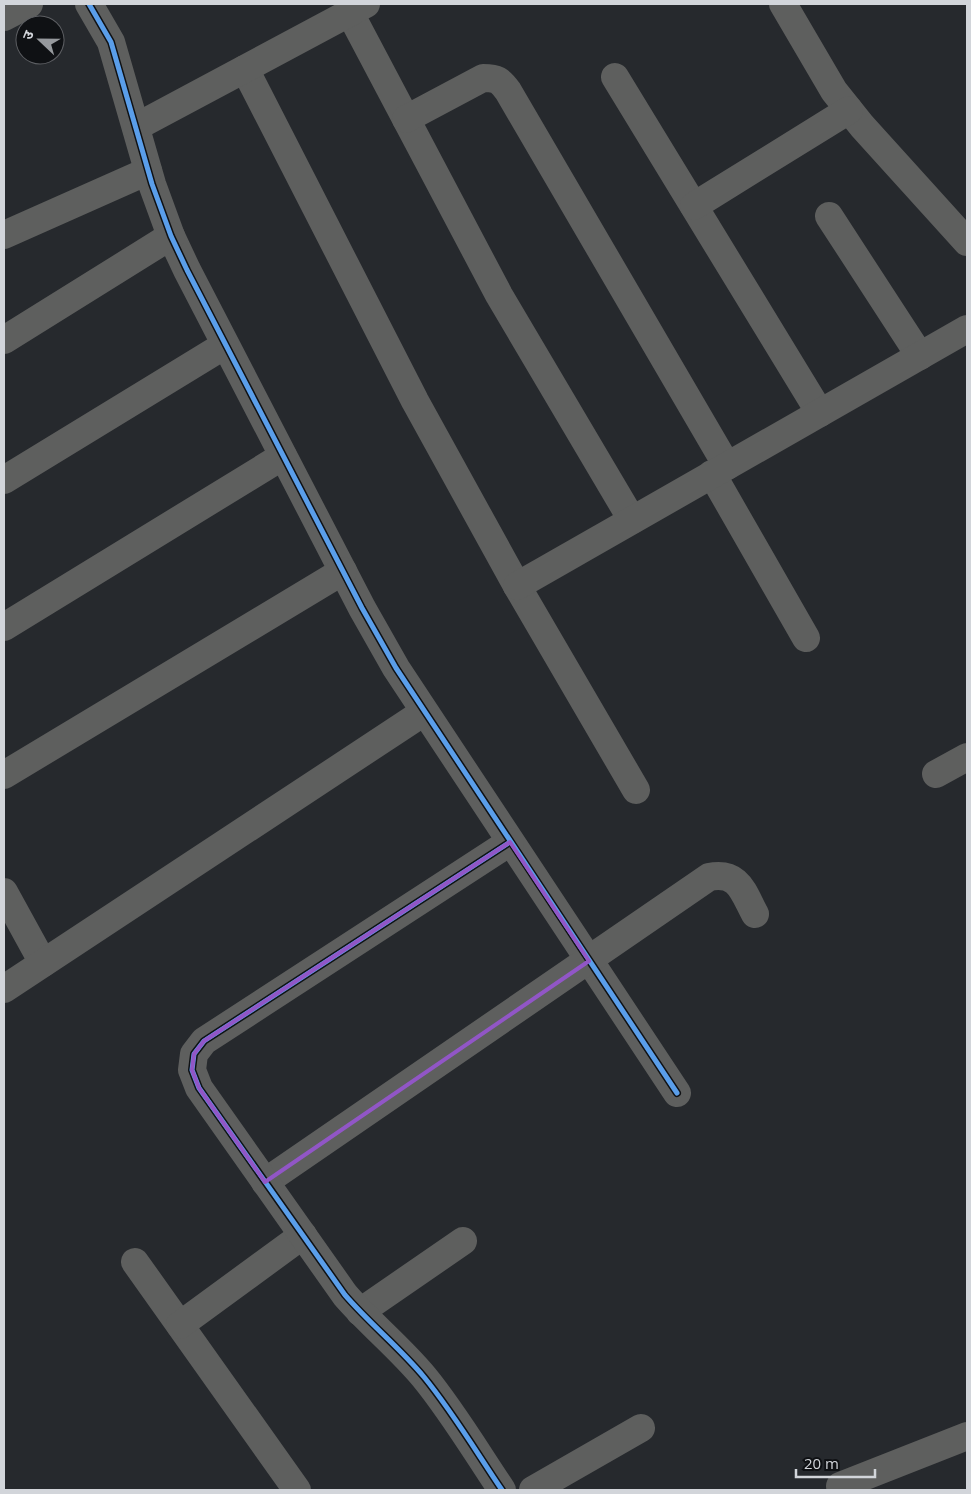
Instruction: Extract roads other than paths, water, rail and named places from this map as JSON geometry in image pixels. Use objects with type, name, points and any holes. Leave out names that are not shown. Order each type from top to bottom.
[{"type":"street","points":[[4,17],[29,4]]},
{"type":"street","points":[[90,4],[111,42],[148,171],[171,236],[343,571],[396,668],[424,712],[677,1093]]},
{"type":"street","points":[[783,4],[834,91],[862,126],[967,242]]},
{"type":"street","points":[[136,127],[358,8],[406,118],[498,295],[632,520]]},
{"type":"street","points":[[245,69],[383,340],[517,586],[636,790]]},
{"type":"street","points":[[615,76],[820,413]]},
{"type":"street","points":[[406,118],[483,78],[495,78],[502,83],[719,470],[806,638]]},
{"type":"street","points":[[694,206],[849,110]]},
{"type":"street","points":[[4,235],[148,171]]},
{"type":"street","points":[[828,216],[920,356]]},
{"type":"street","points":[[4,340],[171,236]]},
{"type":"street","points":[[517,586],[967,329]]},
{"type":"street","points":[[4,480],[225,344]]},
{"type":"street","points":[[4,627],[283,456]]},
{"type":"street","points":[[6,769],[343,571]]},
{"type":"street","points":[[4,989],[424,712]]},
{"type":"street","points":[[936,774],[967,757]]},
{"type":"street","points":[[502,1490],[424,1376],[345,1295],[199,1088],[192,1070],[194,1054],[204,1041],[510,842]]},
{"type":"street","points":[[265,1182],[709,877],[720,875],[731,877],[739,884],[755,914]]},
{"type":"street","points":[[4,892],[43,963]]},
{"type":"street","points":[[180,1325],[303,1236]]},
{"type":"street","points":[[360,1312],[463,1241]]},
{"type":"street","points":[[135,1262],[297,1490]]},
{"type":"street","points":[[533,1490],[641,1428]]},
{"type":"street","points":[[840,1486],[967,1436]]}]
